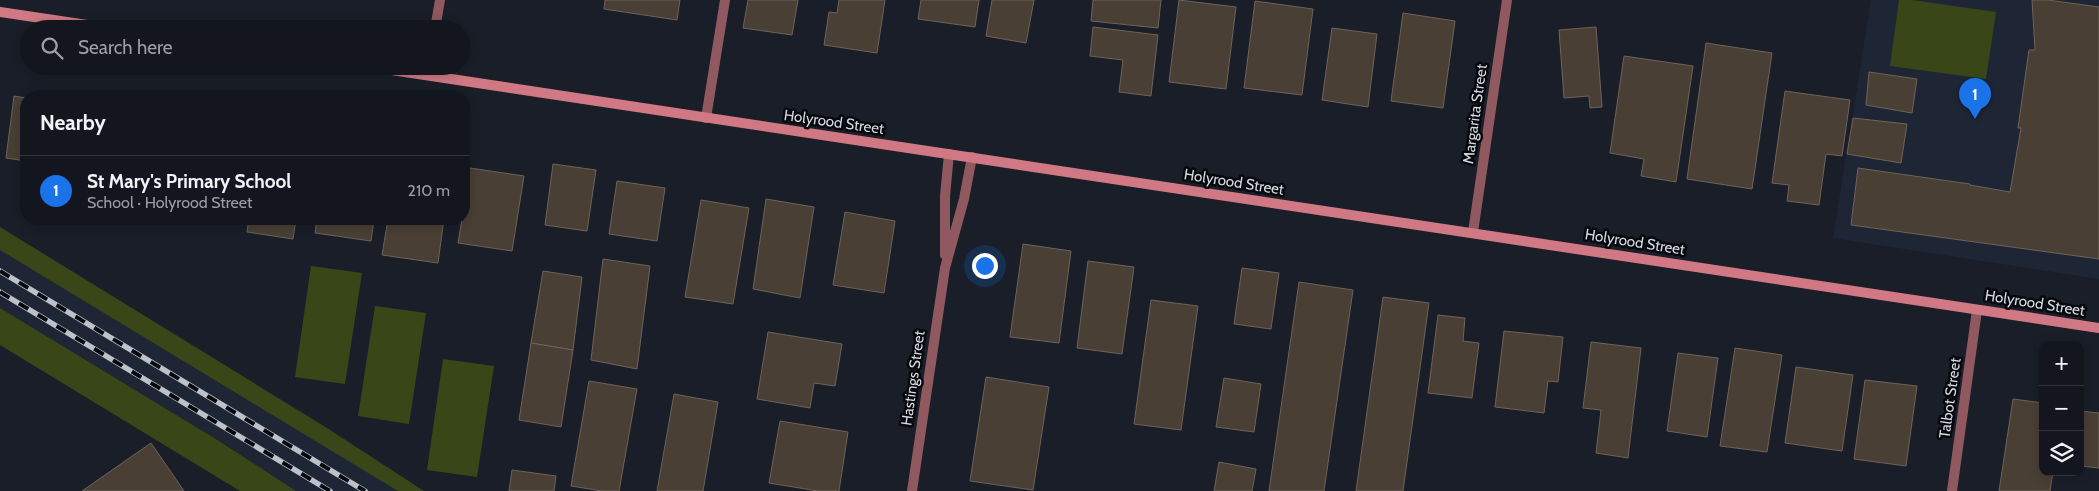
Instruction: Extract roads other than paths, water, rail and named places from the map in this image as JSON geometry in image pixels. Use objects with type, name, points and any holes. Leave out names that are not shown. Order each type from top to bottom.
[{"type":"street","points":[[437,20],[440,0]]},
{"type":"street","points":[[706,118],[724,0]]},
{"type":"street","name":"Margarita Street","points":[[1473,232],[1507,0]]},
{"type":"street","points":[[0,12],[54,20]]},
{"type":"street","name":"Holyrood Street","points":[[453,75],[706,118],[1473,232],[2099,328]]},
{"type":"street","name":"Hastings Street","points":[[912,491],[944,268],[945,196],[949,154]]},
{"type":"street","name":"Hastings Street","points":[[944,268],[964,199],[972,158]]},
{"type":"street","name":"Talbot Street","points":[[1952,491],[1977,310]]},
{"type":"railway","points":[[0,271],[365,491]]},
{"type":"railway","points":[[0,292],[330,491]]},
{"type":"place","name":"St Mary's Primary School","points":[[1975,119]]}]
